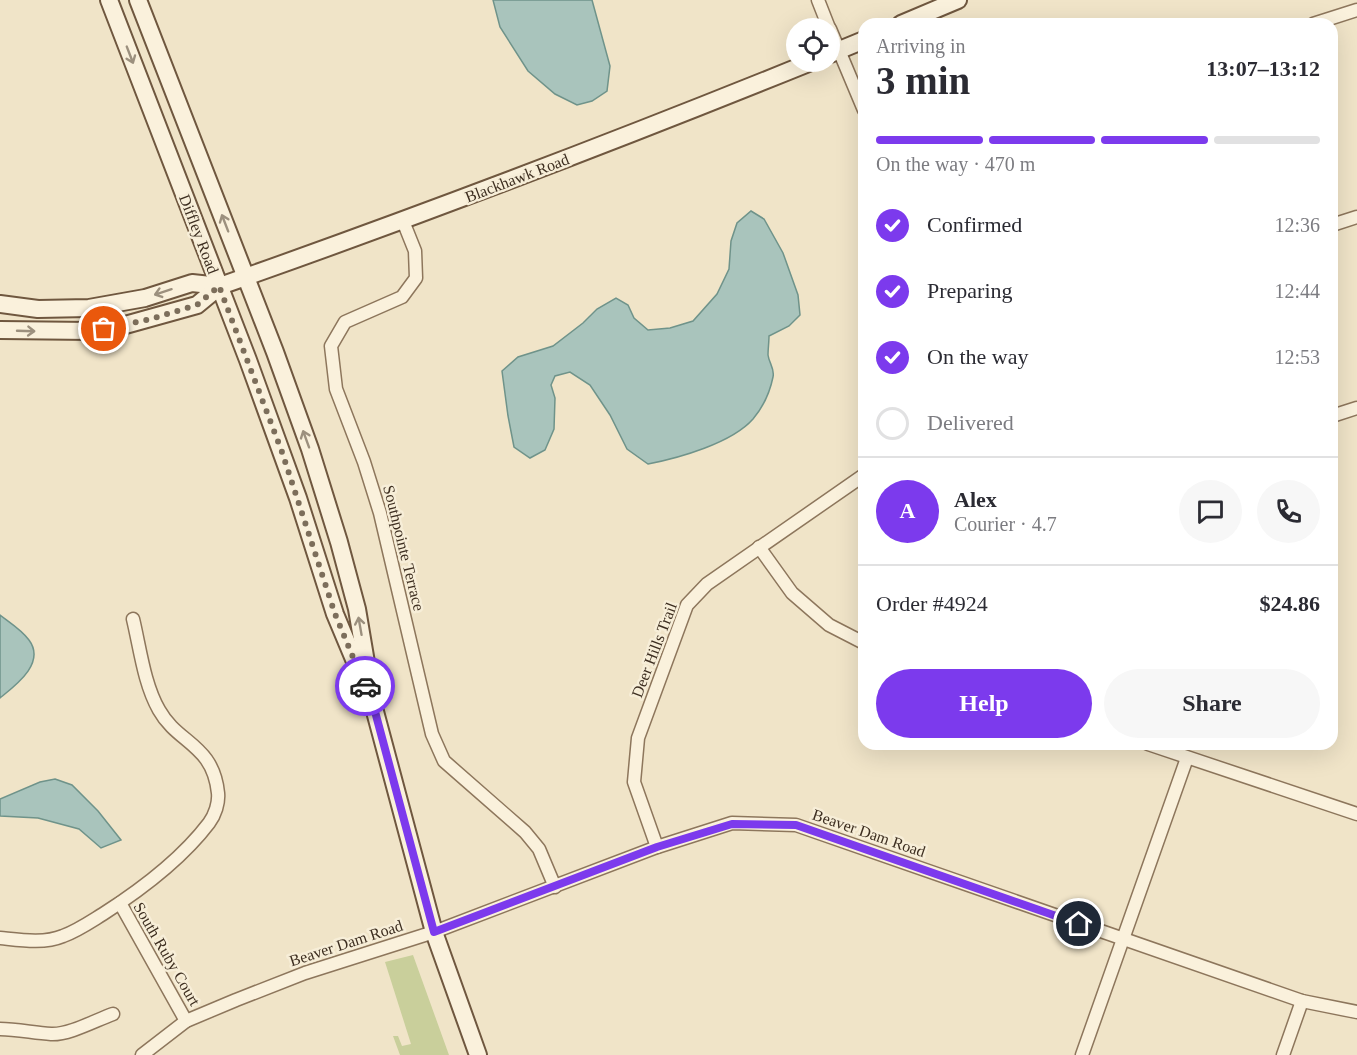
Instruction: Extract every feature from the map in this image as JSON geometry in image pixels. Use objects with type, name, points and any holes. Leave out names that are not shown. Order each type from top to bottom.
[{"type":"main road","name":"Diffley Road","points":[[109,0],[282,452],[335,614],[373,704]]},
{"type":"main road","name":"Diffley Road","points":[[138,0],[310,448],[357,609],[373,704],[434,932],[478,1055]]},
{"type":"main road","points":[[915,18],[958,0]]},
{"type":"main road","points":[[840,50],[858,42]]},
{"type":"main road","name":"Blackhawk Road","points":[[0,330],[91,331],[118,327],[197,305],[219,286],[403,221],[666,121],[786,72]]},
{"type":"main road","name":"Blackhawk Road","points":[[0,304],[38,309],[89,308],[145,298],[192,283],[219,286]]},
{"type":"street","points":[[818,0],[825,18]]},
{"type":"street","points":[[1331,18],[1357,9]]},
{"type":"street","points":[[840,64],[858,98]]},
{"type":"street","points":[[1338,223],[1357,217]]},
{"type":"street","name":"Southpointe Terrace","points":[[403,221],[415,251],[416,278],[402,297],[345,322],[331,346],[336,389],[364,462],[380,513],[432,734],[444,761],[525,832],[539,849],[555,887]]},
{"type":"street","points":[[1338,414],[1357,408]]},
{"type":"street","name":"Deer Hills Trail","points":[[657,847],[634,782],[638,738],[687,605],[707,584],[858,479]]},
{"type":"street","points":[[759,547],[792,593],[829,625],[858,640]]},
{"type":"street","points":[[0,938],[27,941],[62,937],[120,903],[170,866],[210,822],[217,808],[218,794],[206,756],[173,728],[159,712],[150,690],[134,619]]},
{"type":"street","points":[[1165,750],[1357,814]]},
{"type":"street","points":[[1082,1055],[1187,758]]},
{"type":"street","name":"Beaver Dam Road","points":[[142,1055],[186,1021],[305,973],[434,932],[657,847],[732,824],[796,825],[1302,1001],[1357,1012]]},
{"type":"street","name":"South Ruby Court","points":[[120,903],[186,1021]]},
{"type":"street","points":[[1283,1055],[1302,1001]]},
{"type":"street","points":[[0,1029],[58,1034],[113,1014]]},
{"type":"green space","points":[[413,955],[449,1055],[400,1055],[393,1036],[398,1036],[402,1046],[411,1044],[385,962]]},
{"type":"water","points":[[493,0],[592,0],[610,66],[607,91],[592,101],[577,105],[555,94],[528,71],[500,27]]},
{"type":"water","points":[[751,211],[764,219],[783,253],[798,295],[800,315],[789,326],[769,336],[768,355],[773,377],[766,399],[744,428],[704,448],[648,464],[627,449],[610,415],[590,385],[570,372],[555,376],[551,385],[555,398],[554,429],[545,450],[530,458],[514,447],[502,371],[518,357],[553,346],[597,309],[616,298],[628,305],[634,318],[648,330],[670,328],[693,321],[717,294],[729,269],[731,241],[737,223]]},
{"type":"water","points":[[0,615],[26,636],[33,649],[34,657],[27,673],[0,698]]},
{"type":"water","points":[[55,779],[72,785],[98,811],[121,840],[101,848],[79,829],[38,818],[0,816],[0,799],[40,782]]},
{"type":"way so far","points":[[104,329],[151,319],[197,305],[219,286],[282,452],[335,614],[365,686]]},
{"type":"route","points":[[365,686],[373,704],[434,932],[657,847],[732,824],[796,825],[1079,924]]}]
